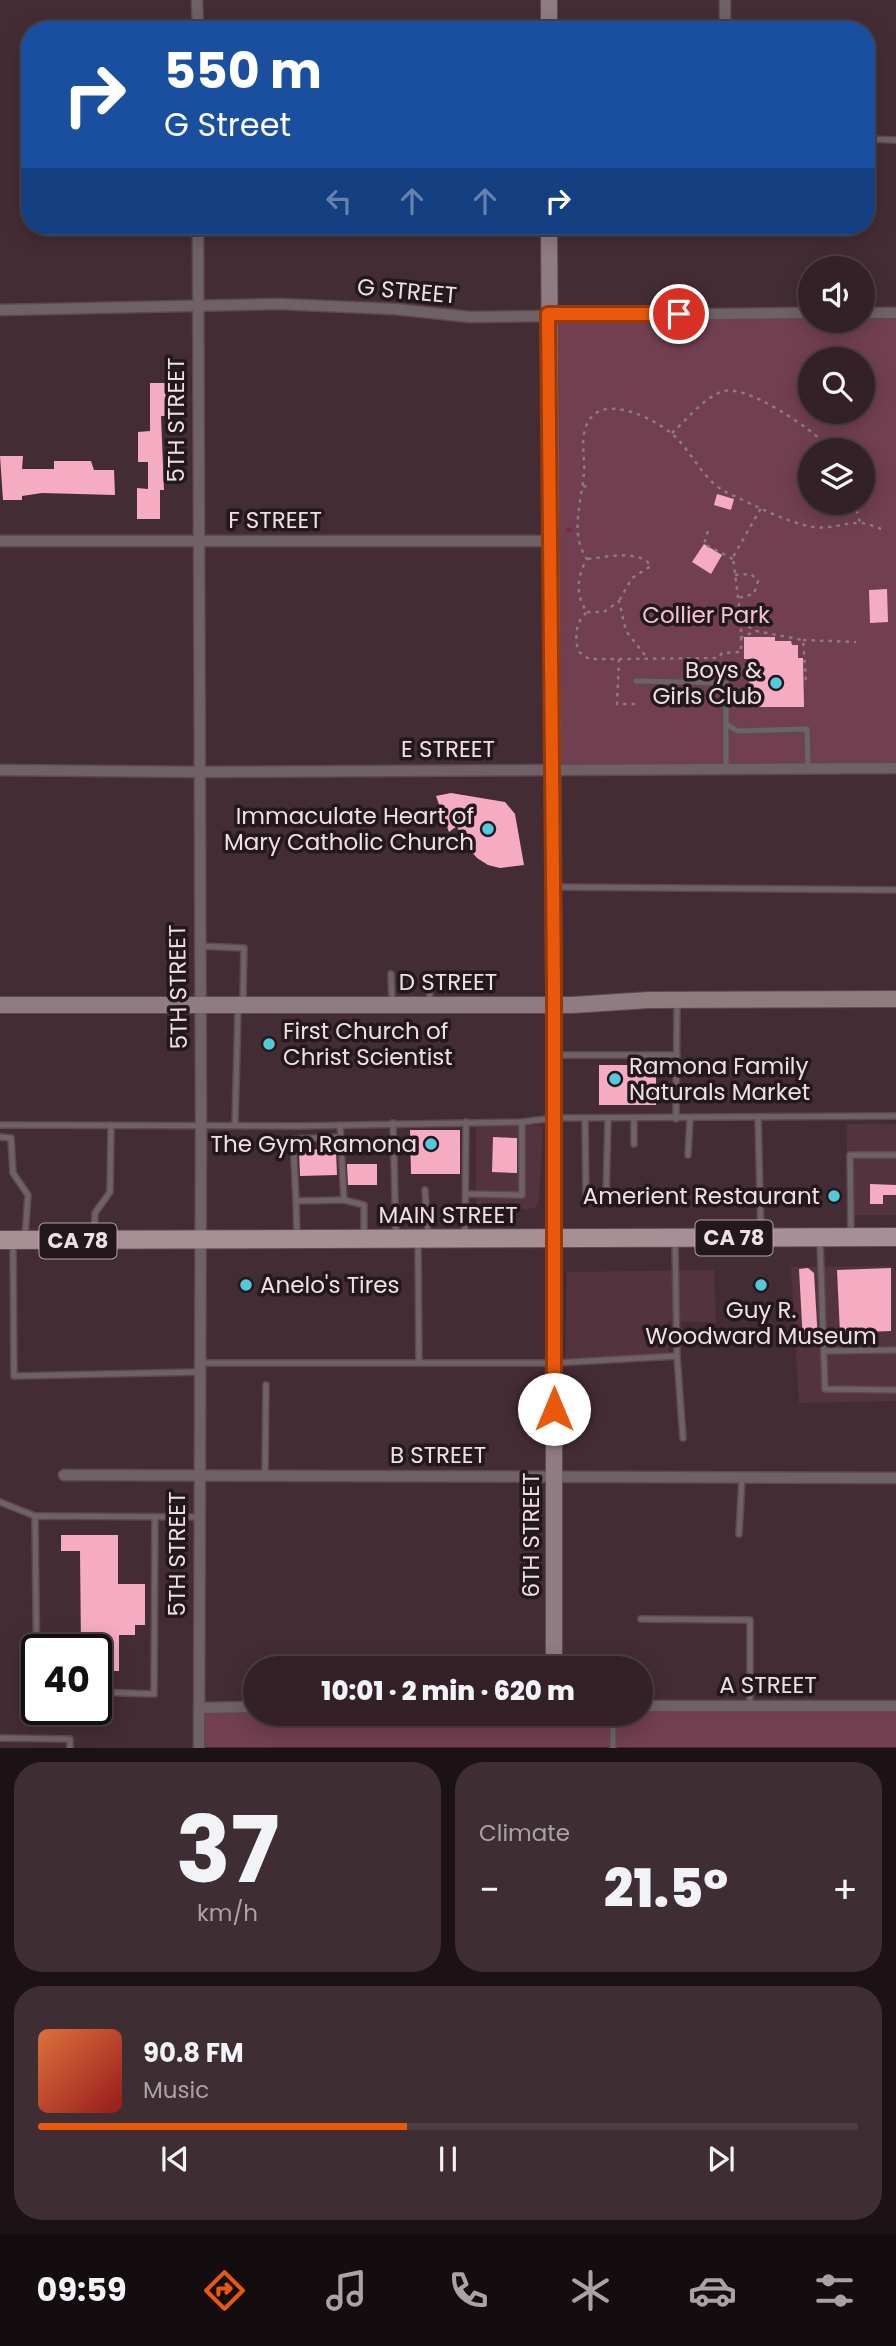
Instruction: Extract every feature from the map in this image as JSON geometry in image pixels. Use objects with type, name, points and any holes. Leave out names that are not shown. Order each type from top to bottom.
[{"type":"main road","name":"MAIN STREET","points":[[12,1240],[896,1237]]},
{"type":"street","points":[[197,0],[198,21]]},
{"type":"street","points":[[549,0],[549,21]]},
{"type":"street","points":[[725,21],[726,0]]},
{"type":"street","name":"5TH STREET","points":[[198,235],[201,1125],[199,1748]]},
{"type":"street","name":"6TH STREET","points":[[549,235],[554,1005],[554,1656]]},
{"type":"street","name":"G STREET","points":[[0,310],[279,304],[394,309],[470,317],[798,313]]},
{"type":"street","points":[[875,313],[896,313]]},
{"type":"street","name":"F STREET","points":[[0,541],[549,541]]},
{"type":"street","name":"E STREET","points":[[0,770],[198,772],[896,768]]},
{"type":"street","name":"D STREET","points":[[0,1004],[554,1005],[677,1000],[896,999]]},
{"type":"street","name":"B STREET","points":[[64,1475],[896,1478]]},
{"type":"street","name":"A STREET","points":[[653,1706],[896,1706]]},
{"type":"street","points":[[199,1707],[243,1707]]},
{"type":"lane","points":[[875,139],[896,140]]},
{"type":"lane","points":[[636,681],[726,682],[726,769]]},
{"type":"lane","points":[[727,725],[738,731],[807,729],[808,768]]},
{"type":"lane","points":[[552,887],[896,890]]},
{"type":"lane","points":[[199,946],[244,948],[235,1125]]},
{"type":"lane","points":[[391,974],[392,1005]]},
{"type":"lane","points":[[429,976],[429,1005]]},
{"type":"lane","points":[[676,1119],[677,1000]]},
{"type":"lane","points":[[554,1055],[677,1055]]},
{"type":"lane","points":[[0,1125],[340,1125],[523,1122],[554,1118],[896,1116]]},
{"type":"lane","points":[[584,1118],[586,1195],[606,1196],[608,1118]]},
{"type":"lane","points":[[758,1118],[762,1238]]},
{"type":"lane","points":[[635,1119],[635,1144]]},
{"type":"lane","points":[[688,1155],[690,1119]]},
{"type":"lane","points":[[465,1239],[466,1122]]},
{"type":"lane","points":[[466,1194],[522,1195],[523,1122]]},
{"type":"lane","points":[[393,1123],[396,1240]]},
{"type":"lane","points":[[94,1241],[95,1213],[110,1192],[111,1125]]},
{"type":"lane","points":[[340,1125],[344,1200]]},
{"type":"lane","points":[[0,1137],[11,1138],[13,1173],[28,1195],[12,1240],[14,1376],[199,1367],[554,1363],[677,1356]]},
{"type":"lane","points":[[298,1240],[293,1139],[340,1137]]},
{"type":"lane","points":[[852,1237],[850,1154],[896,1155]]},
{"type":"lane","points":[[419,1363],[425,1190]]},
{"type":"lane","points":[[296,1201],[344,1200],[364,1205],[363,1240]]},
{"type":"lane","points":[[820,1237],[825,1389],[896,1390]]},
{"type":"lane","points":[[674,1238],[677,1356],[683,1438]]},
{"type":"lane","points":[[824,1351],[896,1350]]},
{"type":"lane","points":[[265,1475],[266,1385]]},
{"type":"lane","points":[[739,1534],[742,1478]]},
{"type":"lane","points":[[0,1502],[34,1516],[198,1517]]},
{"type":"lane","points":[[34,1516],[36,1634]]},
{"type":"lane","points":[[112,1693],[154,1694],[155,1517]]},
{"type":"lane","points":[[641,1619],[750,1620],[750,1706]]},
{"type":"lane","points":[[613,1726],[613,1748]]},
{"type":"lane","points":[[0,1738],[70,1739],[70,1748]]},
{"type":"path","points":[[671,433],[721,392],[736,389],[756,397],[820,438]]},
{"type":"path","points":[[587,559],[578,540],[583,486],[583,440],[587,424],[593,416],[608,409],[624,410],[644,417],[671,433],[717,488],[808,526],[834,529],[860,523],[881,529]]},
{"type":"path","points":[[583,486],[592,487]]},
{"type":"path","points":[[587,612],[579,619],[575,635],[579,651],[589,659],[718,658],[722,653],[741,652],[741,622],[733,576],[733,559],[761,507]]},
{"type":"path","points":[[858,515],[860,523]]},
{"type":"path","points":[[709,531],[704,544],[733,559]]},
{"type":"path","points":[[626,556],[645,558],[651,566],[632,578],[619,601],[604,611],[593,614],[587,612],[580,602],[579,573],[587,559],[626,556]]},
{"type":"path","points":[[733,576],[751,574],[758,581],[754,594],[738,598]]},
{"type":"path","points":[[619,601],[626,631],[648,659]]},
{"type":"path","points":[[741,622],[755,631],[803,639],[856,642]]},
{"type":"path","points":[[740,638],[755,631]]},
{"type":"path","points":[[803,639],[806,682]]},
{"type":"path","points":[[619,659],[618,704],[635,704]]},
{"type":"shaded area","points":[[847,1124],[896,1124],[896,1215],[847,1215]]},
{"type":"shaded area","points":[[476,1125],[543,1126],[539,1199],[536,1207],[476,1207]]},
{"type":"shaded area","points":[[891,1266],[896,1270],[896,1401],[799,1403],[791,1267]]},
{"type":"shaded area","points":[[714,1270],[716,1323],[668,1321],[669,1354],[565,1358],[567,1272]]},
{"type":"green space","name":"Collier Park","points":[[798,312],[798,333],[875,333],[875,312],[896,312],[896,767],[551,769],[549,314]]},
{"type":"green space","points":[[896,1706],[896,1747],[199,1747],[199,1708],[243,1708],[243,1726],[653,1726],[653,1707]]},
{"type":"building","points":[[150,383],[169,383],[172,408],[167,408],[167,416],[161,416],[164,490],[160,490],[160,519],[137,519],[137,488],[148,489],[148,462],[138,462],[138,432],[150,431]]},
{"type":"building","points":[[0,456],[23,456],[22,469],[54,469],[54,461],[91,461],[94,470],[114,470],[115,495],[42,493],[22,496],[22,500],[3,500]]},
{"type":"building","points":[[717,494],[734,499],[731,510],[714,505]]},
{"type":"building","points":[[704,544],[722,555],[711,574],[692,562]]},
{"type":"building","points":[[887,589],[888,622],[870,623],[869,590]]},
{"type":"building","name":"Boys & Girls Club","points":[[744,637],[775,637],[775,641],[791,641],[792,645],[798,645],[798,658],[803,658],[804,707],[750,707],[749,659],[744,659]]},
{"type":"building","name":"Immaculate Heart of Mary Catholic Church","points":[[451,793],[505,802],[515,814],[524,865],[500,868],[488,865],[477,858],[464,843],[457,826],[449,832],[436,796]]},
{"type":"building","points":[[599,1065],[656,1065],[656,1105],[599,1105]]},
{"type":"building","points":[[410,1130],[460,1130],[460,1174],[411,1174]]},
{"type":"building","points":[[493,1137],[517,1138],[517,1173],[492,1172]]},
{"type":"building","points":[[299,1149],[336,1150],[337,1175],[300,1176]]},
{"type":"building","points":[[347,1164],[377,1164],[377,1185],[348,1185]]},
{"type":"building","points":[[870,1184],[896,1185],[896,1195],[883,1195],[883,1204],[870,1204]]},
{"type":"building","points":[[808,1268],[814,1273],[818,1341],[803,1342],[799,1269]]},
{"type":"building","points":[[891,1268],[891,1331],[840,1333],[837,1270]]},
{"type":"building","points":[[61,1535],[118,1535],[118,1584],[145,1584],[145,1625],[135,1625],[135,1635],[119,1635],[119,1671],[112,1671],[112,1634],[81,1634],[80,1551],[61,1551]]},
{"type":"place","name":"Boys & Girls Club","points":[[776,683]]},
{"type":"place","name":"Immaculate Heart of Mary Catholic Church","points":[[488,829]]},
{"type":"place","name":"First Church of Christ Scientist","points":[[269,1044]]},
{"type":"place","name":"Ramona Family Naturals Market","points":[[615,1079]]},
{"type":"place","name":"The Gym Ramona","points":[[431,1144]]},
{"type":"place","name":"Amerient Restaurant","points":[[834,1196]]},
{"type":"place","name":"Anelo's Tires","points":[[246,1285]]},
{"type":"place","name":"Guy R. Woodward Museum","points":[[761,1285]]},
{"type":"route","points":[[554,1409],[554,990],[548,314],[679,314]]}]
